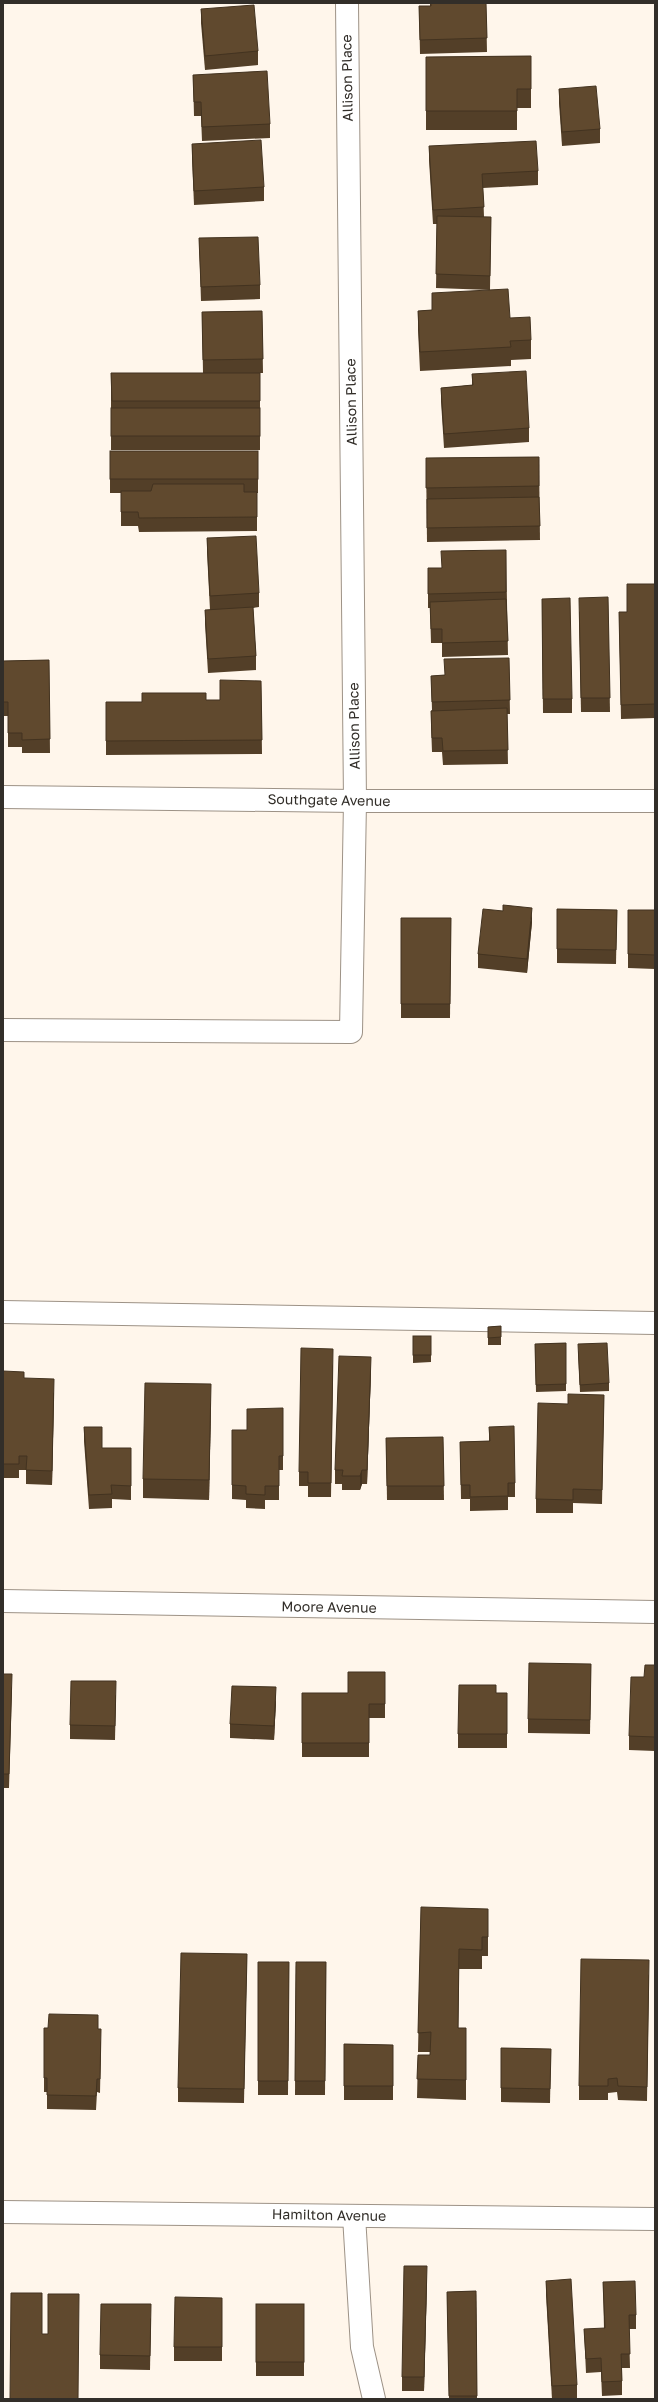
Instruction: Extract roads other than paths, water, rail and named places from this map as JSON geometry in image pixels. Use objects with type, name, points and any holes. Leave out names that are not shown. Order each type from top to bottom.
[{"type":"street","name":"Allison Place","points":[[3,1030],[350,1032],[355,801],[347,3]]},
{"type":"street","name":"Southgate Avenue","points":[[3,797],[355,801],[655,801]]},
{"type":"street","points":[[3,1312],[655,1323]]},
{"type":"street","name":"Moore Avenue","points":[[3,1601],[655,1612]]},
{"type":"street","name":"Hamilton Avenue","points":[[3,2212],[655,2219]]},
{"type":"street","points":[[354,2216],[362,2347],[374,2399]]}]
